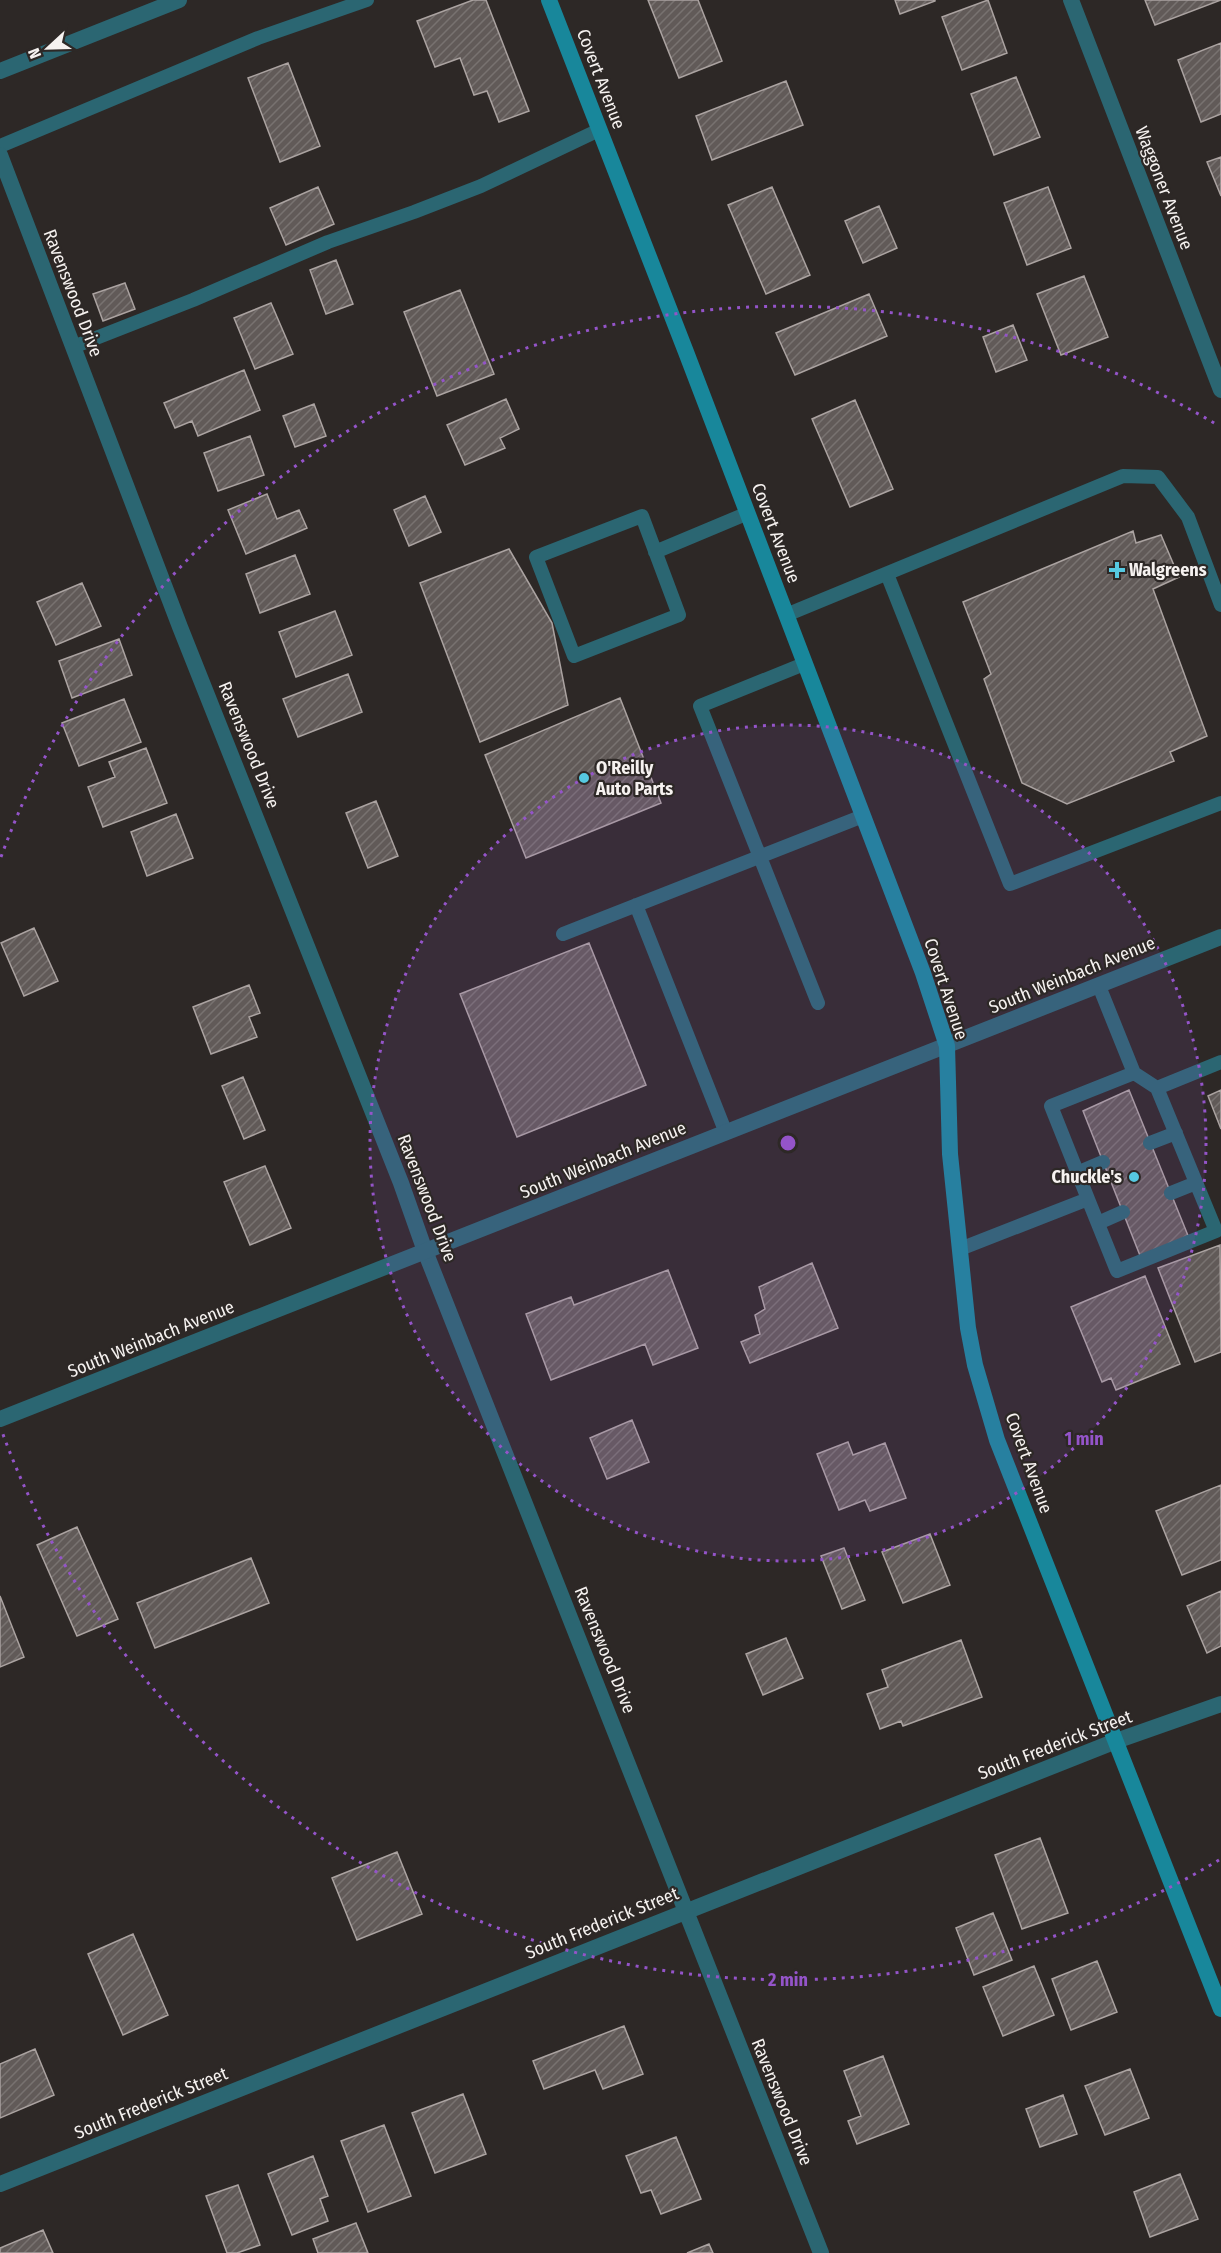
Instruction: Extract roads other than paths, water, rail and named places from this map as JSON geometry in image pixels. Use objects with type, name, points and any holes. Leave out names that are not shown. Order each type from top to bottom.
[{"type":"main road","name":"Covert Avenue","points":[[549,0],[923,973],[947,1046],[950,1154],[968,1328],[975,1365],[997,1440],[1221,2009]]},
{"type":"street","points":[[0,71],[179,0]]},
{"type":"street","name":"Waggoner Avenue","points":[[1071,0],[1221,390]]},
{"type":"street","name":"Ravenswood Drive","points":[[0,155],[180,627],[344,1038],[821,2253]]},
{"type":"street","name":"South Weinbach Avenue","points":[[0,1419],[1221,937]]},
{"type":"street","name":"South Frederick Street","points":[[0,2184],[1116,1741],[1221,1704]]},
{"type":"lane","points":[[0,146],[258,38],[367,0]]},
{"type":"lane","points":[[73,347],[193,300],[328,242],[481,186],[599,130]]},
{"type":"lane","points":[[786,615],[1122,476],[1158,477],[1188,516],[1221,605]]},
{"type":"lane","points":[[655,552],[748,513]]},
{"type":"lane","points":[[642,516],[655,552],[679,615],[574,656],[536,557],[642,516]]},
{"type":"lane","points":[[887,574],[1010,884],[1221,803]]},
{"type":"lane","points":[[804,664],[700,706],[818,1003]]},
{"type":"lane","points":[[563,934],[862,816]]},
{"type":"lane","points":[[636,905],[726,1133]]},
{"type":"lane","points":[[1099,986],[1134,1073],[1157,1088],[1216,1232],[1117,1271],[1051,1106],[1134,1073]]},
{"type":"lane","points":[[1157,1088],[1221,1062]]},
{"type":"lane","points":[[1150,1143],[1176,1133]]},
{"type":"lane","points":[[1077,1173],[1103,1162]]},
{"type":"lane","points":[[1171,1193],[1196,1183]]},
{"type":"lane","points":[[960,1249],[1088,1199]]},
{"type":"lane","points":[[1098,1223],[1123,1212]]},
{"type":"place","name":"Walgreens","points":[[1117,570]]},
{"type":"place","name":"O'Reilly Auto Parts","points":[[584,778]]},
{"type":"place","name":"Chuckle's","points":[[1134,1177]]}]
